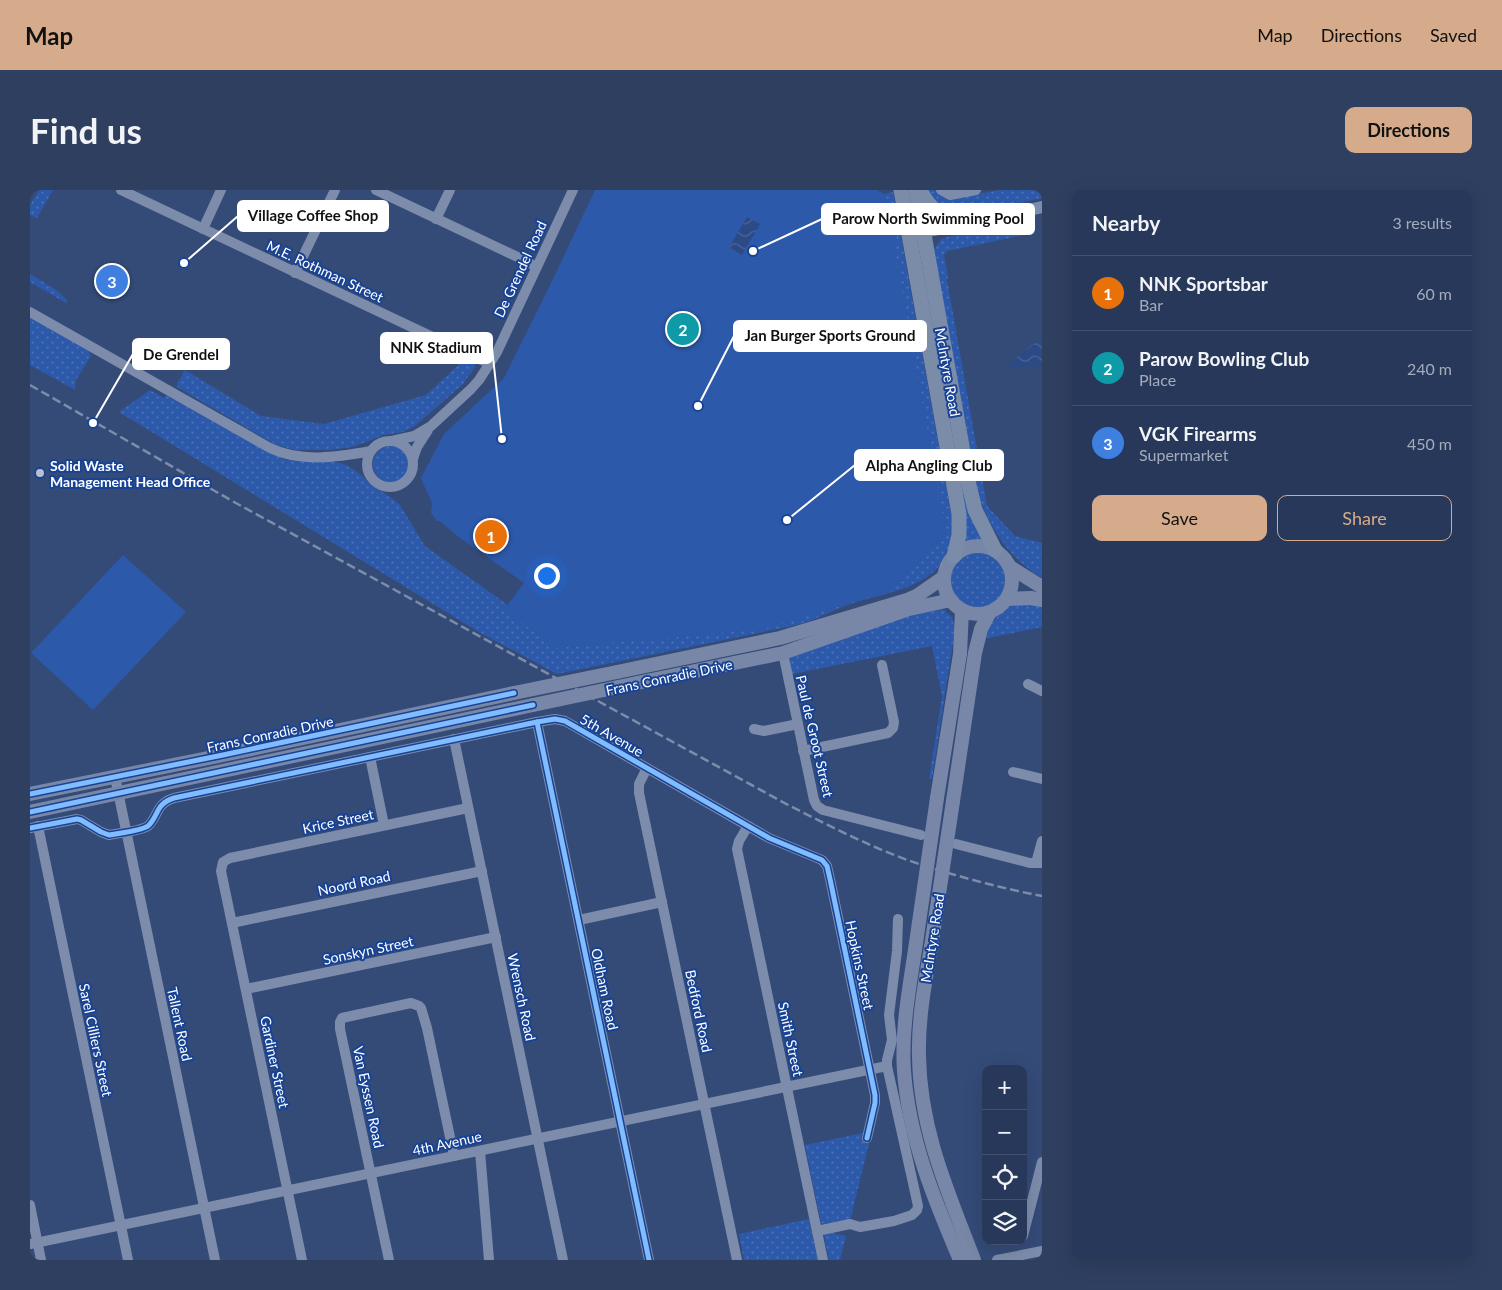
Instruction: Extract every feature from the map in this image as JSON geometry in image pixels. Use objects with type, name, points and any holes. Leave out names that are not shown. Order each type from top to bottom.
[{"type":"main road","name":"McIntyre Road","points":[[901,190],[916,233],[975,510],[995,550]]},
{"type":"main road","name":"McIntyre Road","points":[[916,190],[916,233],[959,514],[959,535],[954,556]]},
{"type":"main road","points":[[920,190],[926,202],[934,211],[962,224]]},
{"type":"main road","points":[[974,546],[985,546],[1003,556],[1010,567],[1012,584],[1007,599],[1002,605],[990,612],[976,614],[962,610],[951,600],[945,588],[944,577],[947,566],[954,556],[974,546]]},
{"type":"main road","points":[[1010,567],[1042,587]]},
{"type":"main road","name":"Frans Conradie Drive","points":[[30,794],[224,756],[780,638],[907,600],[944,577]]},
{"type":"main road","points":[[1007,599],[1030,598],[1042,600]]},
{"type":"main road","name":"Frans Conradie Drive","points":[[30,812],[783,653],[909,609],[951,600]]},
{"type":"main road","name":"McIntyre Road","points":[[960,1260],[919,1156],[909,1112],[904,1071],[905,1027],[937,798],[960,654],[962,610]]},
{"type":"main road","name":"McIntyre Road","points":[[974,1260],[935,1157],[923,1100],[920,1033],[922,999],[975,653],[981,629],[990,612]]},
{"type":"street","name":"M.E. Rothman Street","points":[[121,190],[490,364]]},
{"type":"street","points":[[203,229],[221,190]]},
{"type":"street","points":[[295,273],[335,190]]},
{"type":"street","points":[[376,190],[536,267]]},
{"type":"street","points":[[436,218],[450,190]]},
{"type":"street","name":"De Grendel Road","points":[[392,441],[414,436],[431,426],[471,389],[490,364],[506,334],[573,190]]},
{"type":"street","points":[[941,190],[950,195],[976,190]]},
{"type":"street","points":[[916,233],[1042,207]]},
{"type":"street","points":[[30,312],[283,454],[330,457],[371,451]]},
{"type":"street","name":"De Grendel Road","points":[[413,460],[417,447],[431,426]]},
{"type":"street","points":[[384,442],[399,442],[410,452],[413,460],[412,472],[404,483],[398,486],[384,486],[377,483],[368,472],[367,464],[371,451],[377,445],[384,442]]},
{"type":"street","name":"Paul de Groot Street","points":[[783,653],[814,800],[820,809],[921,835]]},
{"type":"street","points":[[804,751],[885,734],[891,731],[894,722],[882,665]]},
{"type":"street","points":[[1028,684],[1042,691]]},
{"type":"street","name":"5th Avenue","points":[[34,827],[77,819],[105,834],[126,832],[147,826],[160,806],[170,799],[555,719],[565,722],[769,838],[822,860],[827,866]]},
{"type":"street","name":"Oldham Road","points":[[537,722],[650,1260]]},
{"type":"street","points":[[754,729],[764,731],[798,724]]},
{"type":"street","name":"Wrensch Road","points":[[454,739],[563,1260]]},
{"type":"street","points":[[370,757],[384,825]]},
{"type":"street","name":"Bedford Road","points":[[647,768],[639,784],[639,793],[736,1260]]},
{"type":"street","points":[[1013,772],[1042,779]]},
{"type":"street","name":"Tallent Road","points":[[115,777],[215,1260]]},
{"type":"street","name":"Krice Street","points":[[221,871],[223,862],[230,858],[468,808]]},
{"type":"street","name":"Smith Street","points":[[748,826],[739,841],[737,849],[823,1260]]},
{"type":"street","name":"Sarel Cilliers Street","points":[[34,827],[128,1260]]},
{"type":"street","points":[[956,844],[1030,863],[1039,863],[1042,841]]},
{"type":"street","name":"Hopkins Street","points":[[827,866],[875,1099],[867,1138]]},
{"type":"street","name":"Gardiner Street","points":[[221,871],[302,1260]]},
{"type":"street","name":"Noord Road","points":[[232,923],[482,871]]},
{"type":"street","points":[[579,920],[662,902]]},
{"type":"street","points":[[817,1231],[850,1224],[860,1227],[894,1221],[912,1215],[917,1210],[918,1206],[887,1066],[892,1040],[889,1014],[898,950],[898,919]]},
{"type":"street","name":"Sonskyn Street","points":[[246,989],[496,937]]},
{"type":"street","name":"Van Eyssen Road","points":[[389,1260],[340,1022],[344,1017],[411,1003],[423,1010],[454,1156]]},
{"type":"street","name":"4th Avenue","points":[[34,1243],[887,1066]]},
{"type":"street","points":[[480,1151],[489,1260]]},
{"type":"street","points":[[1027,1220],[1042,1162]]},
{"type":"street","points":[[30,1205],[34,1243],[42,1260]]},
{"type":"street","points":[[1018,1256],[1021,1245]]},
{"type":"street","points":[[997,1260],[1042,1251]]},
{"type":"shaded area","points":[[39,190],[53,190],[37,218],[30,215],[30,205]]},
{"type":"shaded area","points":[[595,190],[876,190],[885,194],[946,532],[889,591],[763,629],[557,648],[504,610],[524,583],[456,535],[440,521],[437,521],[431,513],[432,503],[421,478],[444,434],[504,378]]},
{"type":"shaded area","points":[[926,190],[935,190],[944,197],[952,199],[999,190],[1042,190],[1042,198],[958,216],[947,214]]},
{"type":"shaded area","points":[[893,192],[951,513],[951,537],[946,555],[936,569],[923,579],[907,587],[844,606],[803,623],[557,674],[479,632],[119,412],[150,390],[164,398],[166,395],[281,458],[287,460],[335,462],[347,465],[400,505],[425,546],[546,632],[721,630],[819,612],[889,591],[885,194]]},
{"type":"shaded area","points":[[1025,220],[1031,222],[1033,233],[947,251],[944,255],[987,506],[1015,536],[1042,543],[1042,578],[1021,563],[1004,544],[990,522],[979,498],[934,250],[941,239],[947,237]]},
{"type":"shaded area","points":[[921,251],[985,541],[972,541],[963,544]]},
{"type":"shaded area","points":[[30,274],[58,291],[68,301],[66,303],[30,282]]},
{"type":"shaded area","points":[[30,316],[88,350],[91,356],[76,380],[75,390],[30,365]]},
{"type":"shaded area","points":[[465,359],[475,364],[475,367],[463,384],[415,426],[403,432],[383,435],[352,447],[329,450],[295,450],[276,445],[177,387],[185,370],[261,416],[324,424],[426,395]]},
{"type":"shaded area","points":[[391,446],[398,447],[404,451],[408,457],[408,471],[404,477],[398,481],[391,482],[384,481],[378,477],[374,471],[373,464],[374,457],[378,451],[384,447]]},
{"type":"shaded area","points":[[973,553],[983,553],[993,557],[1001,565],[1005,580],[1001,595],[993,603],[983,607],[973,607],[963,603],[955,595],[951,585],[951,575],[955,565],[963,557]]},
{"type":"shaded area","points":[[123,555],[186,612],[93,710],[31,653]]},
{"type":"shaded area","points":[[1013,605],[1042,605],[1042,627],[988,638],[985,636],[996,618]]},
{"type":"shaded area","points":[[932,609],[946,610],[952,617],[955,629],[932,779],[929,779],[942,696],[932,646],[792,674],[789,662],[791,656],[914,612]]},
{"type":"shaded area","points":[[863,1133],[862,1141],[869,1143],[850,1221],[821,1223],[805,1145]]},
{"type":"shaded area","points":[[809,1219],[818,1260],[744,1260],[739,1234]]},
{"type":"shaded area","points":[[830,1232],[846,1236],[840,1260],[829,1260],[824,1235]]},
{"type":"water","points":[[747,217],[760,224],[742,255],[729,247]]},
{"type":"water","points":[[1042,339],[1042,366],[1009,367],[1008,364]]},
{"type":"railway","points":[[30,385],[234,502],[790,806],[853,837],[902,858],[980,882],[1042,896]]},
{"type":"cycle path","points":[[30,794],[514,693]]},
{"type":"cycle path","points":[[30,812],[533,705]]},
{"type":"cycle path","points":[[30,828],[77,819],[109,835],[135,831],[148,826],[160,807],[174,798],[537,722],[555,719],[565,721],[769,838],[822,860],[827,866],[875,1095],[867,1138]]},
{"type":"cycle path","points":[[537,722],[649,1260]]},
{"type":"place","name":"Parow North Swimming Pool","points":[[753,251]]},
{"type":"place","name":"Village Coffee Shop","points":[[184,263]]},
{"type":"place","name":"VGK Firearms","points":[[112,281]]},
{"type":"place","name":"Parow Bowling Club","points":[[683,329]]},
{"type":"place","name":"Jan Burger Sports Ground","points":[[698,406]]},
{"type":"place","name":"De Grendel","points":[[93,423]]},
{"type":"place","name":"NNK Stadium","points":[[502,439]]},
{"type":"place","name":"Solid Waste Management Head Office","points":[[40,473]]},
{"type":"place","name":"Alpha Angling Club","points":[[787,520]]},
{"type":"place","name":"NNK Sportsbar","points":[[491,536]]}]
